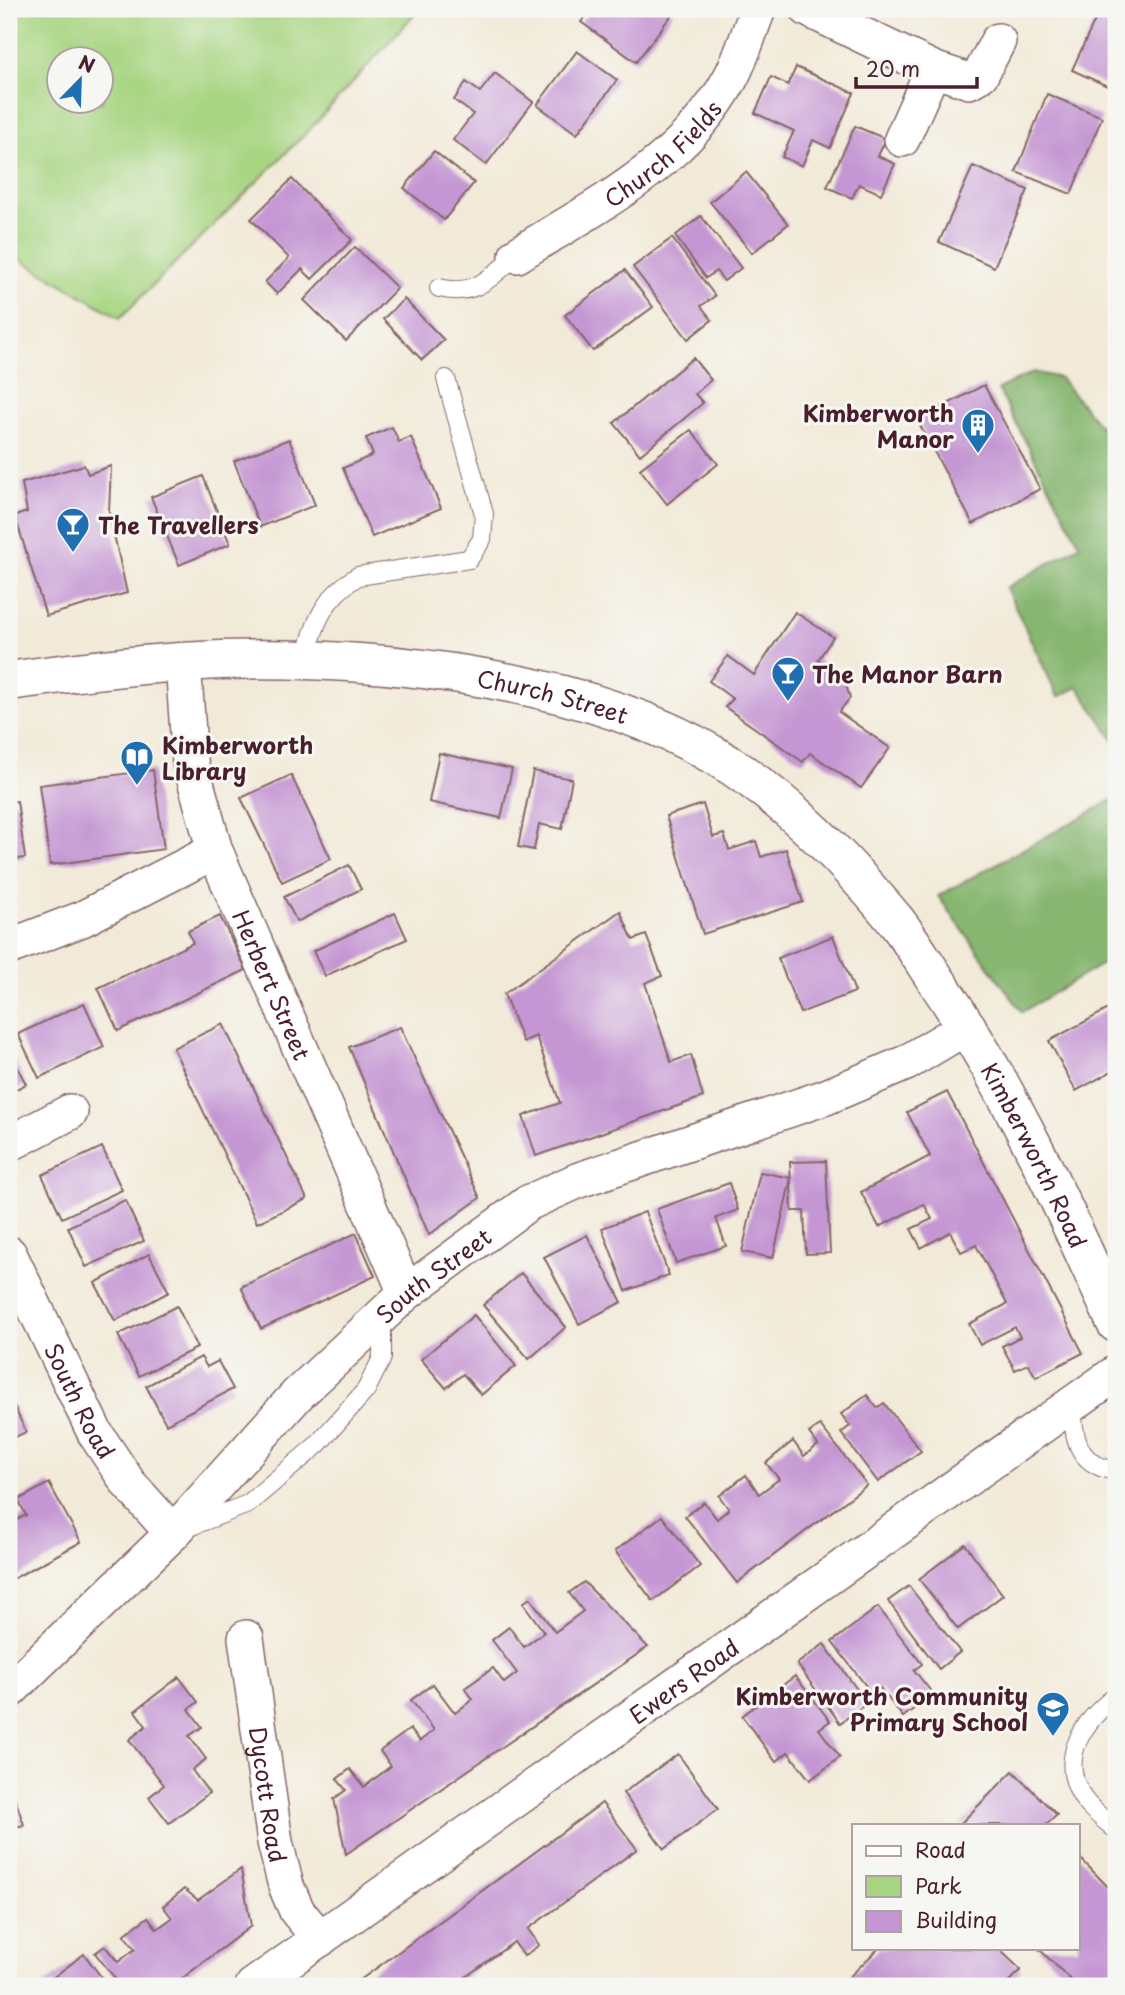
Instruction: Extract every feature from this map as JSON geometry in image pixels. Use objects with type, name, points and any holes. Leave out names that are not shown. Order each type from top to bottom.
[{"type":"street","name":"Church Fields","points":[[517,255],[624,189],[680,146],[707,114],[731,78],[758,9]]},
{"type":"street","points":[[808,9],[933,69],[970,81],[981,74],[998,41]]},
{"type":"street","points":[[902,139],[933,69]]},
{"type":"street","name":"Church Street","points":[[9,681],[183,662],[306,662],[405,668],[497,681],[581,699],[656,725],[719,758],[783,805],[844,862],[898,924],[968,1026]]},
{"type":"street","name":"Herbert Street","points":[[183,662],[190,762],[196,792],[215,851],[394,1304]]},
{"type":"street","points":[[9,947],[82,919],[215,851]]},
{"type":"street","name":"South Street","points":[[9,1690],[173,1533],[297,1395],[394,1304],[528,1203],[579,1180],[826,1097],[906,1063],[968,1026]]},
{"type":"street","name":"Kimberworth Road","points":[[968,1026],[1068,1211],[1116,1323]]},
{"type":"street","points":[[9,1143],[70,1112]]},
{"type":"street","name":"South Road","points":[[9,1254],[95,1433],[128,1484],[173,1533]]},
{"type":"street","name":"Ewers Road","points":[[253,1986],[1116,1373]]},
{"type":"street","name":"Dycott Road","points":[[246,1639],[280,1864],[297,1911],[320,1939]]},
{"type":"lane","points":[[439,288],[460,293],[477,287],[517,255]]},
{"type":"lane","points":[[306,662],[312,631],[325,604],[343,585],[358,576],[469,559],[482,539],[484,514],[446,379]]},
{"type":"lane","points":[[173,1533],[248,1504],[317,1445],[366,1390],[382,1357],[394,1304]]},
{"type":"lane","points":[[1072,1404],[1074,1437],[1083,1454],[1102,1469],[1116,1471]]},
{"type":"lane","points":[[1116,1696],[1092,1714],[1076,1741],[1072,1769],[1081,1796],[1116,1830]]},
{"type":"green space","points":[[9,9],[419,9],[311,128],[120,318],[9,253]]},
{"type":"green space","points":[[1033,372],[1060,378],[1116,445],[1116,743],[1078,687],[1058,697],[1006,588],[1080,545],[998,389]]},
{"type":"green space","points":[[1116,798],[1116,956],[1022,1012],[938,896]]},
{"type":"building","points":[[591,9],[667,9],[673,13],[636,62],[581,22]]},
{"type":"building","points":[[1100,9],[1116,9],[1116,90],[1072,70]]},
{"type":"building","points":[[577,51],[617,80],[577,134],[537,105]]},
{"type":"building","points":[[796,67],[854,93],[830,148],[813,140],[802,166],[782,157],[794,131],[755,113],[771,77],[788,85]]},
{"type":"building","points":[[495,73],[533,102],[486,165],[453,140],[473,114],[454,100],[466,82],[480,92]]},
{"type":"building","points":[[1047,94],[1102,117],[1071,194],[1016,172]]},
{"type":"building","points":[[855,126],[886,139],[878,156],[895,164],[881,194],[859,184],[852,198],[827,187]]},
{"type":"building","points":[[434,151],[474,183],[444,220],[404,188]]},
{"type":"building","points":[[973,166],[1028,190],[994,267],[939,242]]},
{"type":"building","points":[[746,172],[788,224],[752,253],[710,202]]},
{"type":"building","points":[[292,179],[352,240],[312,279],[302,269],[277,294],[265,282],[289,258],[251,219]]},
{"type":"building","points":[[701,216],[741,268],[724,281],[716,271],[706,278],[675,236]]},
{"type":"building","points":[[672,238],[715,296],[701,306],[712,320],[688,339],[633,267]]},
{"type":"building","points":[[355,247],[397,288],[346,341],[304,300]]},
{"type":"building","points":[[625,270],[653,307],[593,351],[565,315]]},
{"type":"building","points":[[404,299],[444,340],[422,360],[383,319]]},
{"type":"building","points":[[693,358],[711,380],[695,394],[703,403],[640,455],[614,423]]},
{"type":"building","name":"Kimberworth Manor","points":[[984,385],[1040,489],[973,524],[917,420]]},
{"type":"building","points":[[392,427],[399,442],[411,437],[441,508],[372,537],[343,468],[373,455],[366,438]]},
{"type":"building","points":[[691,430],[718,464],[667,504],[640,469]]},
{"type":"building","points":[[289,439],[315,505],[260,527],[234,461]]},
{"type":"building","name":"The Travellers","points":[[84,465],[88,474],[111,466],[109,512],[127,593],[46,616],[15,516],[27,512],[22,483]]},
{"type":"building","points":[[203,476],[230,544],[179,565],[151,497]]},
{"type":"building","name":"The Manor Barn","points":[[795,612],[833,637],[818,660],[843,675],[850,698],[839,712],[890,748],[861,788],[810,753],[803,762],[725,707],[733,699],[709,681],[728,656],[754,675]]},
{"type":"building","points":[[439,753],[512,769],[501,818],[429,802]]},
{"type":"building","points":[[153,770],[164,849],[50,865],[39,785]]},
{"type":"building","points":[[533,771],[572,779],[562,829],[539,824],[534,850],[518,847]]},
{"type":"building","points":[[291,775],[331,859],[282,882],[241,798]]},
{"type":"building","points":[[17,801],[25,858],[9,860],[9,802]]},
{"type":"building","points":[[703,804],[713,837],[724,834],[729,850],[756,841],[761,857],[786,849],[803,902],[703,934],[666,816]]},
{"type":"building","points":[[349,865],[361,889],[297,922],[284,897]]},
{"type":"building","points":[[620,911],[633,940],[646,935],[662,976],[645,983],[671,1062],[691,1055],[703,1097],[536,1156],[523,1116],[560,1103],[536,1036],[523,1042],[504,994]]},
{"type":"building","points":[[395,913],[407,939],[325,976],[313,951]]},
{"type":"building","points":[[220,916],[246,970],[118,1031],[98,988],[193,943],[188,931]]},
{"type":"building","points":[[833,936],[855,992],[800,1013],[778,958]]},
{"type":"building","points":[[84,1003],[104,1047],[39,1078],[18,1034]]},
{"type":"building","points":[[1116,1005],[1116,1069],[1076,1091],[1049,1041]]},
{"type":"building","points":[[223,1024],[307,1199],[257,1223],[173,1048]]},
{"type":"building","points":[[400,1027],[480,1198],[429,1235],[349,1047]]},
{"type":"building","points":[[9,1051],[26,1084],[9,1093]]},
{"type":"building","points":[[947,1092],[1083,1353],[1036,1377],[1028,1364],[1015,1370],[1002,1346],[1020,1337],[1015,1327],[980,1345],[969,1324],[1007,1304],[976,1245],[961,1252],[950,1232],[921,1248],[911,1229],[932,1219],[924,1204],[879,1227],[861,1192],[930,1156],[907,1112]]},
{"type":"building","points":[[102,1147],[122,1190],[62,1218],[42,1175]]},
{"type":"building","points":[[826,1161],[830,1253],[806,1254],[804,1211],[792,1211],[790,1162]]},
{"type":"building","points":[[760,1172],[791,1178],[773,1258],[742,1252]]},
{"type":"building","points":[[729,1183],[738,1210],[716,1218],[726,1246],[676,1263],[657,1209]]},
{"type":"building","points":[[125,1200],[144,1241],[86,1267],[68,1227]]},
{"type":"building","points":[[645,1212],[669,1275],[626,1291],[602,1228]]},
{"type":"building","points":[[356,1233],[375,1276],[261,1329],[241,1287]]},
{"type":"building","points":[[587,1235],[622,1302],[579,1324],[544,1257]]},
{"type":"building","points":[[149,1254],[169,1292],[115,1321],[95,1283]]},
{"type":"building","points":[[521,1273],[566,1327],[529,1359],[483,1305]]},
{"type":"building","points":[[177,1306],[197,1348],[139,1376],[118,1335]]},
{"type":"building","points":[[474,1315],[516,1366],[481,1395],[463,1374],[446,1388],[421,1359]]},
{"type":"building","points":[[201,1357],[207,1367],[218,1361],[233,1389],[166,1424],[146,1386]]},
{"type":"building","points":[[9,1395],[26,1432],[9,1440]]},
{"type":"building","points":[[867,1395],[877,1408],[884,1403],[921,1451],[878,1482],[841,1433],[850,1426],[841,1414]]},
{"type":"building","points":[[820,1425],[867,1485],[737,1583],[685,1516],[704,1502],[717,1519],[729,1509],[719,1496],[746,1475],[759,1494],[779,1479],[766,1463],[793,1441],[804,1456],[818,1445],[809,1433]]},
{"type":"building","points":[[49,1483],[81,1542],[9,1581],[9,1524],[26,1515],[18,1500]]},
{"type":"building","points":[[662,1516],[700,1566],[653,1601],[615,1551]]},
{"type":"building","points":[[965,1544],[1003,1595],[958,1629],[919,1579]]},
{"type":"building","points":[[584,1582],[648,1647],[346,1854],[334,1799],[346,1790],[337,1779],[350,1769],[364,1787],[391,1766],[380,1751],[410,1729],[420,1741],[434,1730],[411,1700],[433,1684],[455,1713],[473,1699],[465,1688],[493,1668],[504,1683],[517,1673],[492,1640],[509,1627],[524,1647],[544,1632],[523,1603],[530,1598],[555,1632],[583,1611],[569,1593]]},
{"type":"building","points":[[909,1586],[960,1652],[939,1669],[888,1601]]},
{"type":"building","points":[[878,1607],[922,1664],[914,1670],[933,1694],[903,1717],[880,1688],[874,1696],[832,1642]]},
{"type":"building","points":[[824,1644],[867,1703],[840,1723],[797,1664]]},
{"type":"building","points":[[795,1676],[830,1721],[819,1729],[840,1757],[810,1780],[788,1752],[776,1762],[742,1716]]},
{"type":"building","points":[[179,1677],[198,1702],[189,1709],[202,1727],[189,1736],[206,1759],[192,1770],[209,1793],[169,1823],[149,1797],[164,1785],[129,1740],[146,1726],[135,1711]]},
{"type":"building","points":[[678,1754],[718,1809],[664,1849],[623,1793]]},
{"type":"building","points":[[1013,1771],[1057,1815],[1047,1824],[960,1824]]},
{"type":"building","points":[[9,1781],[24,1825],[9,1829]]},
{"type":"building","points":[[602,1803],[637,1849],[528,1929],[539,1945],[524,1956],[514,1942],[453,1986],[352,1986]]},
{"type":"building","points":[[1080,1858],[1116,1895],[1116,1986],[1077,1986],[1040,1950],[1080,1950]]},
{"type":"building","points":[[241,1869],[251,1926],[172,1986],[121,1986],[95,1953],[105,1946],[118,1962],[135,1949],[124,1935],[148,1917],[157,1929],[172,1918],[163,1906],[184,1889],[198,1900]]},
{"type":"building","points":[[877,1950],[1000,1950],[1021,1970],[1005,1986],[840,1986]]},
{"type":"building","points":[[84,1954],[108,1986],[42,1986]]},
{"type":"place","name":"Kimberworth Manor","points":[[978,455]]},
{"type":"place","name":"The Travellers","points":[[73,554]]},
{"type":"place","name":"The Manor Barn","points":[[788,703]]},
{"type":"place","name":"Kimberworth Library","points":[[137,787]]},
{"type":"place","name":"Kimberworth Community Primary School","points":[[1053,1738]]}]
